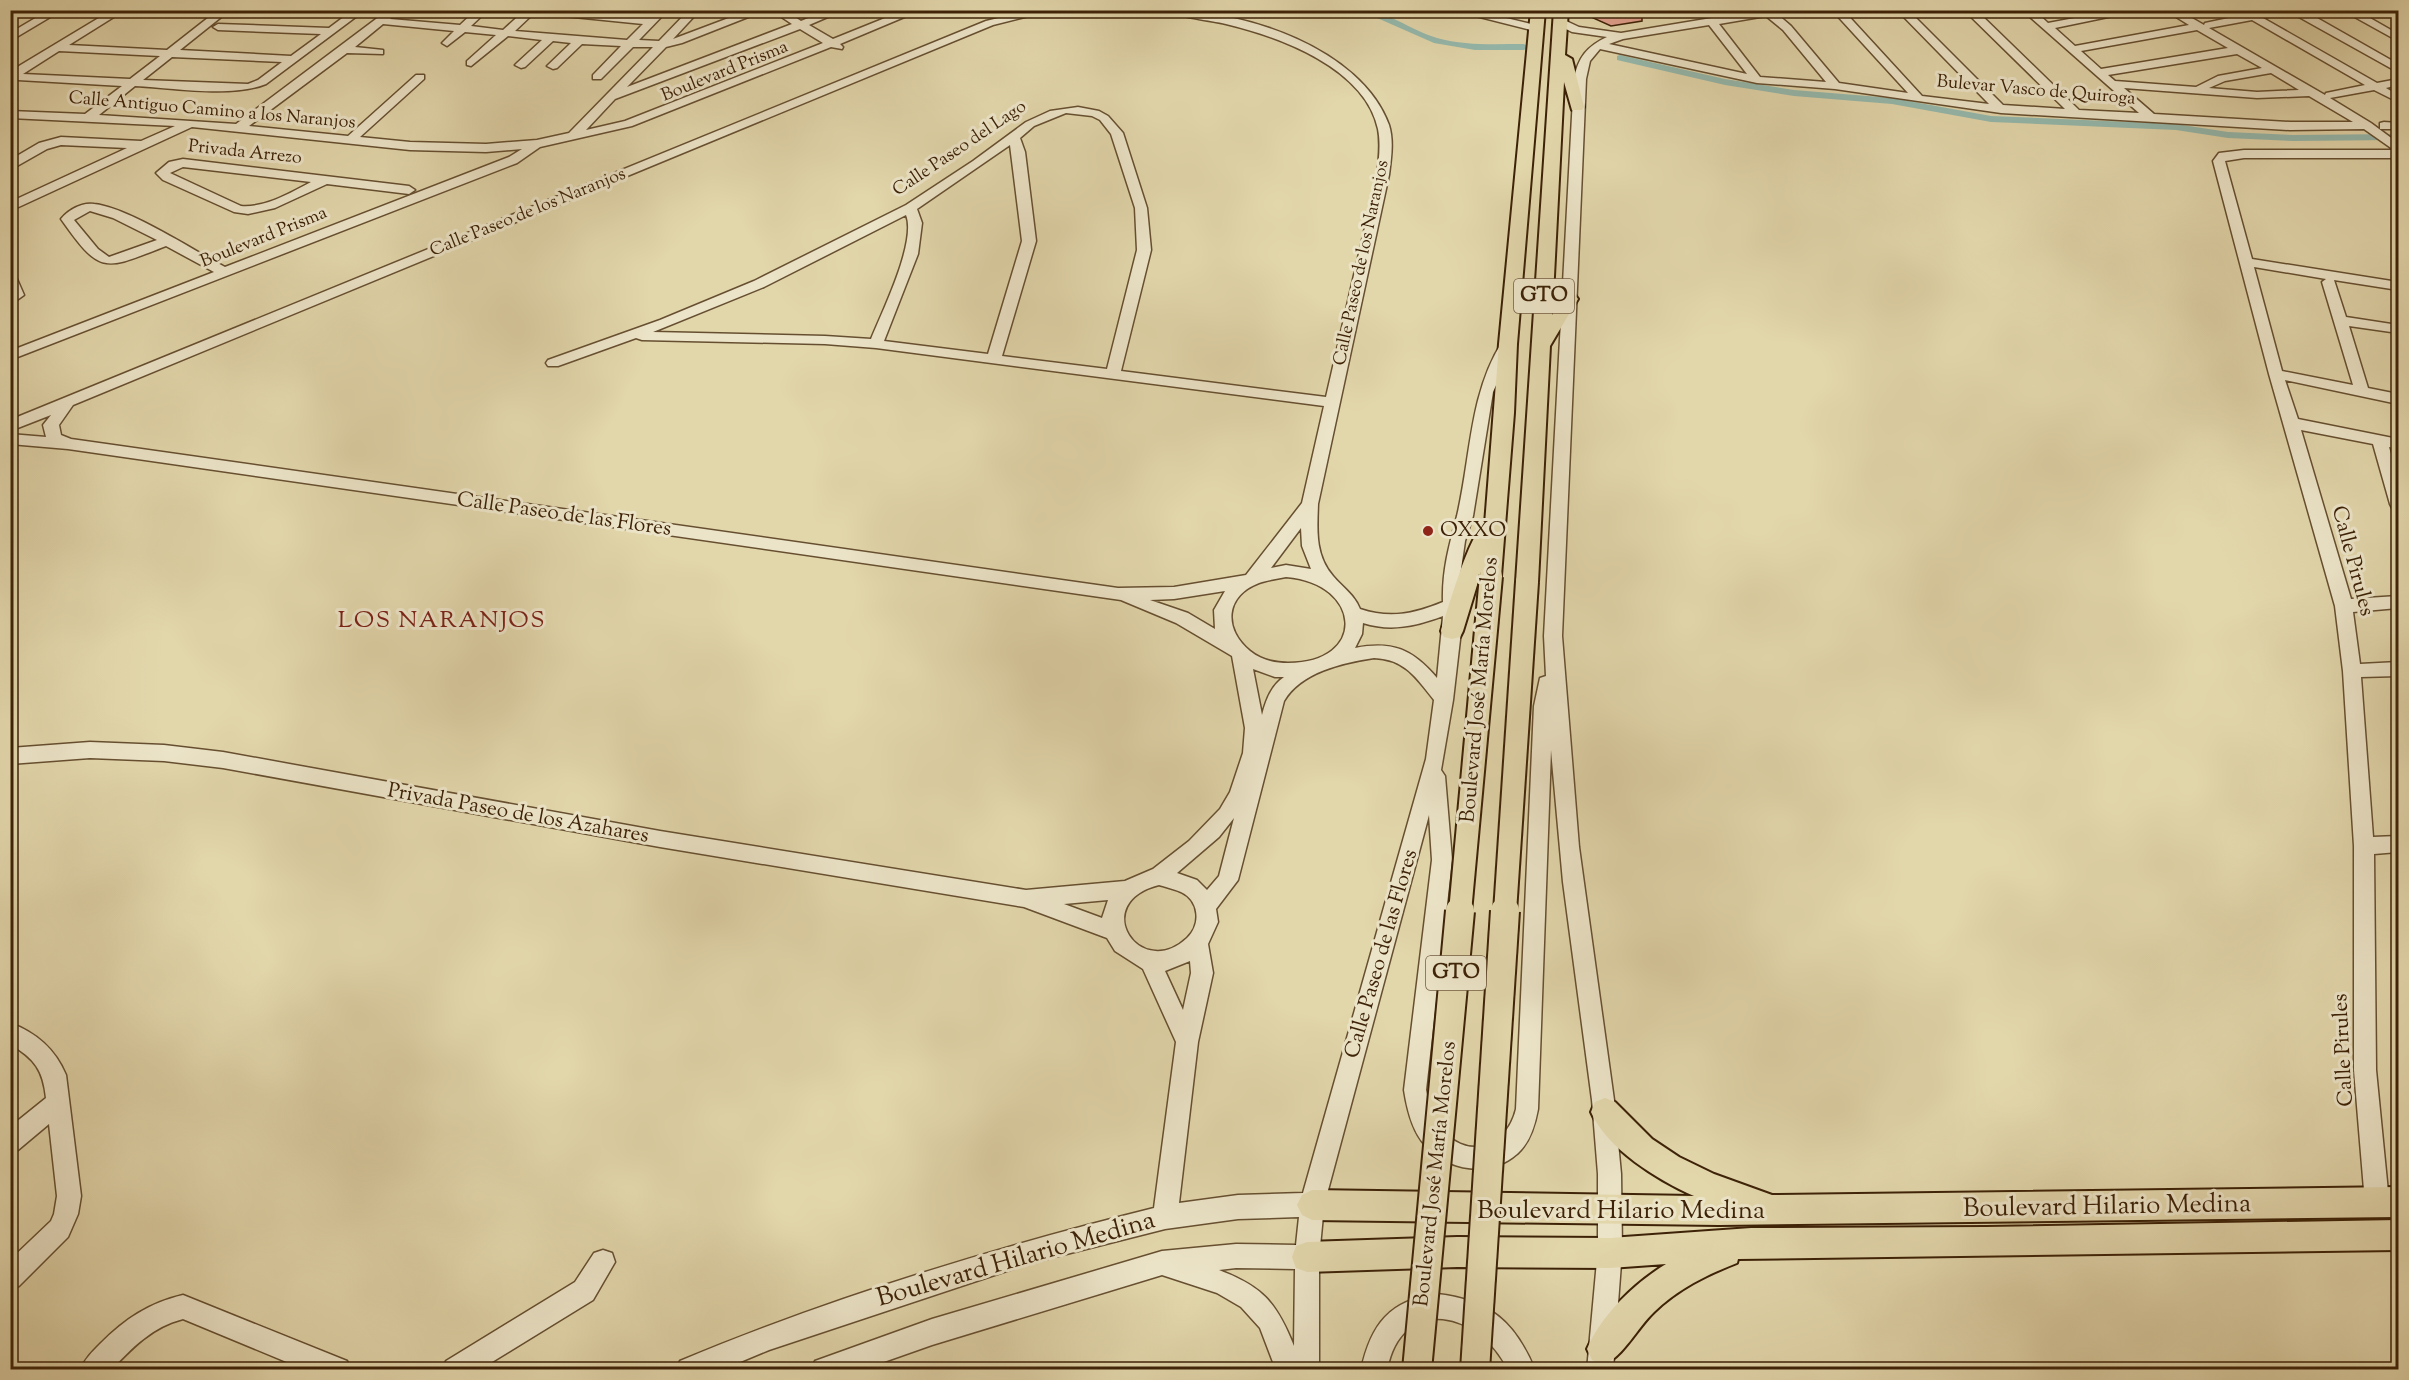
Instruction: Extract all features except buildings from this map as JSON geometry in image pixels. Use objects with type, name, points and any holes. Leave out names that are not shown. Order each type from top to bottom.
[{"type":"main road","name":"Boulevard José María Morelos","points":[[1417,1370],[1491,576],[1508,344],[1538,10]]},
{"type":"main road","name":"Boulevard José María Morelos","points":[[1475,1370],[1527,582],[1560,24]]},
{"type":"main road","points":[[1560,24],[1577,107]]},
{"type":"main road","points":[[1541,349],[1569,299]]},
{"type":"main road","points":[[1452,631],[1471,570],[1496,515]]},
{"type":"main road","points":[[1605,1112],[1642,1149],[1668,1167],[1698,1182],[1782,1212]]},
{"type":"main road","name":"Boulevard Hilario Medina","points":[[1312,1205],[1463,1210],[1782,1212],[2388,1202]]},
{"type":"main road","name":"Boulevard Hilario Medina","points":[[1307,1257],[1457,1252],[1610,1253],[1752,1243],[1986,1242],[2398,1235]]},
{"type":"main road","points":[[1602,1359],[1624,1319],[1659,1285],[1710,1257],[1752,1243]]},
{"type":"street","points":[[10,38],[57,10]]},
{"type":"street","points":[[120,10],[19,72],[18,76],[148,84],[250,87],[262,82],[360,10]]},
{"type":"street","points":[[106,118],[148,84],[225,10]]},
{"type":"street","points":[[89,117],[134,83],[218,27],[238,10]]},
{"type":"street","points":[[238,128],[345,50],[394,10]]},
{"type":"street","points":[[447,43],[483,10]]},
{"type":"street","points":[[471,63],[532,10],[652,22]]},
{"type":"street","points":[[597,77],[663,10]]},
{"type":"street","points":[[571,138],[695,10]]},
{"type":"street","points":[[381,21],[551,38],[628,44],[662,44],[678,41],[761,10]]},
{"type":"street","points":[[776,10],[834,45]]},
{"type":"street","points":[[610,97],[839,10]]},
{"type":"street","name":"Boulevard Prisma","points":[[533,148],[631,127],[916,10]]},
{"type":"street","name":"Boulevard Prisma","points":[[10,356],[513,160],[533,148],[647,117],[930,10]]},
{"type":"street","name":"Calle Paseo de los Naranjos","points":[[10,426],[980,27],[1008,17],[1048,10]]},
{"type":"street","name":"Calle Paseo de los Naranjos","points":[[1173,10],[1242,24],[1299,45],[1348,76],[1365,91],[1377,108],[1383,125],[1386,146],[1383,175],[1310,504],[1308,542],[1311,558],[1329,583]]},
{"type":"street","points":[[1457,10],[1535,28]]},
{"type":"street","points":[[1693,10],[1695,24]]},
{"type":"street","points":[[1602,1359],[1611,1211],[1605,1112],[1568,839],[1556,718],[1553,636],[1577,107],[1582,66],[1587,55],[1598,45],[1621,36],[1785,10]]},
{"type":"street","points":[[1838,10],[1919,99]]},
{"type":"street","points":[[1902,10],[2001,110]]},
{"type":"street","points":[[1970,10],[2077,114]]},
{"type":"street","points":[[2028,10],[2097,73],[2152,118]]},
{"type":"street","points":[[2045,27],[2137,10]]},
{"type":"street","points":[[2170,10],[2204,26],[2330,95],[2390,136]]},
{"type":"street","points":[[2185,10],[2238,50],[2308,93],[2390,136]]},
{"type":"street","points":[[2242,10],[2398,99]]},
{"type":"street","points":[[2071,50],[2287,10]]},
{"type":"street","points":[[2294,10],[2398,68]]},
{"type":"street","points":[[2347,10],[2398,38]]},
{"type":"street","points":[[1767,12],[1787,28],[1835,86]]},
{"type":"street","points":[[1712,22],[1757,80]]},
{"type":"street","points":[[1560,24],[1576,30],[1621,36]]},
{"type":"street","points":[[218,27],[332,30]]},
{"type":"street","points":[[521,65],[551,38]]},
{"type":"street","points":[[554,66],[580,40]]},
{"type":"street","name":"Bulevar Vasco de Quiroga","points":[[1598,45],[1757,80],[1835,86],[2001,110],[2290,126],[2390,136]]},
{"type":"street","points":[[57,48],[292,59]]},
{"type":"street","points":[[345,50],[379,52]]},
{"type":"street","points":[[2097,73],[2238,50]]},
{"type":"street","points":[[2198,91],[2203,85],[2219,80],[2271,70]]},
{"type":"street","points":[[350,140],[420,77]]},
{"type":"street","points":[[2330,95],[2398,82]]},
{"type":"street","points":[[2112,84],[2275,95],[2308,93]]},
{"type":"street","name":"Calle Paseo del Lago","points":[[554,363],[723,301],[910,208],[977,164],[1030,124],[1054,113],[1078,110],[1104,118],[1117,133],[1141,208],[1144,250],[1113,374]]},
{"type":"street","name":"Calle Antiguo Camino a los Naranjos","points":[[10,114],[190,123],[410,146],[533,148]]},
{"type":"street","points":[[10,207],[190,123]]},
{"type":"street","points":[[994,359],[1029,242],[1019,152],[1013,136]]},
{"type":"street","name":"Calle Pirules","points":[[2388,1202],[2365,1070],[2364,846],[2352,671],[2344,606],[2276,374],[2219,166],[2220,158],[2390,136]]},
{"type":"street","points":[[10,166],[43,146],[61,141],[147,145]]},
{"type":"street","name":"Calle Antiguo Camino a los Naranjos","points":[[410,146],[459,162]]},
{"type":"street","name":"Boulevard Prisma","points":[[10,344],[409,190],[459,162],[500,155],[515,147]]},
{"type":"street","points":[[500,155],[533,148]]},
{"type":"street","name":"Privada Arrezo","points":[[325,180],[268,206],[249,211],[238,209],[162,173],[173,165],[183,163],[409,190]]},
{"type":"street","points":[[167,241],[126,257],[107,261],[93,252],[67,219],[83,210],[99,208],[167,241],[224,273]]},
{"type":"street","points":[[876,344],[911,254],[916,223],[910,208]]},
{"type":"street","points":[[2247,266],[2329,282],[2398,292]]},
{"type":"street","points":[[2247,266],[2398,286]]},
{"type":"street","points":[[10,279],[17,295],[10,300]]},
{"type":"street","points":[[2329,282],[2362,392]]},
{"type":"street","points":[[2340,320],[2398,329]]},
{"type":"street","name":"Calle Paseo del Lago","points":[[630,336],[825,340],[876,344],[1332,402]]},
{"type":"street","name":"Calle Paseo de las Flores","points":[[1306,1370],[1307,1257],[1312,1205],[1435,759],[1452,631],[1451,583],[1457,541],[1465,516],[1486,392],[1508,344]]},
{"type":"street","points":[[2276,374],[2398,399]]},
{"type":"street","points":[[68,444],[54,438],[51,425],[70,401]]},
{"type":"street","points":[[2292,423],[2398,444]]},
{"type":"street","name":"Calle Paseo de las Flores","points":[[10,439],[68,444],[1118,594],[1174,593],[1251,578]]},
{"type":"street","points":[[2379,440],[2398,504]]},
{"type":"street","name":"Calle Paseo de los Naranjos","points":[[1251,578],[1310,504]]},
{"type":"street","points":[[1159,876],[1219,827],[1232,807],[1247,773],[1254,728],[1236,651],[1224,634],[1221,622],[1222,610],[1231,594],[1251,578],[1286,571],[1309,574],[1329,583],[1345,597],[1354,614],[1355,630],[1348,646],[1334,660]]},
{"type":"street","name":"Calle Paseo de las Flores","points":[[1118,594],[1182,618],[1236,651]]},
{"type":"street","points":[[2344,606],[2398,602]]},
{"type":"street","points":[[1354,614],[1382,622],[1407,623],[1450,606]]},
{"type":"street","points":[[1403,655],[1407,623]]},
{"type":"street","points":[[1435,759],[1442,860],[1415,1090],[1420,1114],[1433,1137],[1446,1149],[1468,1159],[1486,1158],[1506,1148],[1517,1137],[1527,1109],[1543,706],[1553,636]]},
{"type":"street","points":[[1236,651],[1265,668],[1286,671],[1306,670],[1364,652],[1403,655],[1423,673],[1444,700]]},
{"type":"street","points":[[2352,671],[2398,669]]},
{"type":"street","points":[[1206,906],[1228,880],[1275,700],[1283,687],[1306,670]]},
{"type":"street","name":"Privada Paseo de los Azahares","points":[[10,756],[90,750],[164,753],[223,760],[660,839],[1024,898],[1115,932]]},
{"type":"street","points":[[2364,846],[2398,844]]},
{"type":"street","points":[[1159,876],[1180,880],[1196,890],[1206,906],[1208,920],[1205,933],[1198,945],[1184,955],[1167,960],[1149,960],[1134,955],[1122,945],[1115,932],[1113,917],[1117,902],[1126,890],[1142,880],[1159,876]]},
{"type":"street","name":"Privada Paseo de los Azahares","points":[[1024,898],[1126,890]]},
{"type":"street","points":[[1165,1217],[1187,1042],[1202,973],[1198,945]]},
{"type":"street","points":[[1149,960],[1187,1042]]},
{"type":"street","points":[[10,1034],[37,1048],[55,1075],[69,1196],[66,1214],[60,1229],[10,1277]]},
{"type":"street","points":[[10,1142],[58,1103]]},
{"type":"street","name":"Boulevard Hilario Medina","points":[[697,1368],[769,1337],[1031,1251],[1165,1217],[1238,1207],[1312,1205]]},
{"type":"street","name":"Boulevard Hilario Medina","points":[[824,1370],[942,1328],[1162,1263],[1236,1256],[1307,1257]]},
{"type":"street","points":[[455,1370],[584,1291],[603,1262]]},
{"type":"street","points":[[1162,1263],[1236,1290],[1259,1306],[1280,1343],[1289,1370]]},
{"type":"street","points":[[93,1370],[136,1327],[162,1311],[183,1307],[338,1370]]},
{"type":"street","points":[[1374,1370],[1380,1343],[1392,1326],[1409,1311],[1431,1307],[1454,1307],[1482,1320],[1502,1335],[1522,1370]]},
{"type":"waterway","points":[[1363,10],[1434,40],[1475,47],[1524,47]]},
{"type":"waterway","points":[[1620,58],[1725,82],[1794,93],[1892,101],[1991,119],[2176,127],[2228,135],[2293,138],[2398,137]]},
{"type":"place","name":"OXXO","points":[[1428,531]]},
{"type":"district","name":"LOS NARANJOS","points":[[442,621]]}]
